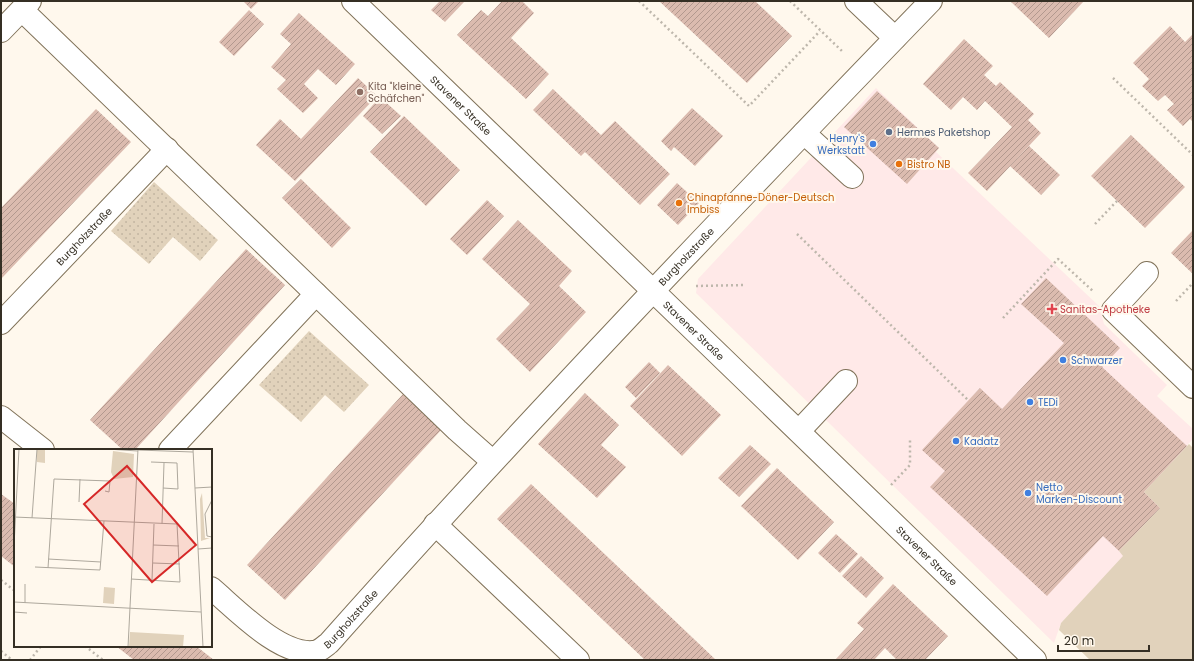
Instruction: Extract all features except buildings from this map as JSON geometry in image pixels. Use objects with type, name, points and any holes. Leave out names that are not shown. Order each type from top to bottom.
[{"type":"street","name":"Stavener Straße","points":[[353,1],[653,289],[1035,660]]},
{"type":"street","points":[[856,1],[895,38]]},
{"type":"street","name":"Burgholzstraße","points":[[212,589],[275,641],[297,651],[315,652],[329,643],[492,461],[653,289],[930,1]]},
{"type":"street","points":[[1,31],[26,5],[166,149],[457,430],[492,461]]},
{"type":"street","points":[[804,133],[852,177]]},
{"type":"street","name":"Burgholzstraße","points":[[1,323],[166,149]]},
{"type":"street","points":[[1147,273],[1113,310],[1193,387]]},
{"type":"street","points":[[171,449],[316,294]]},
{"type":"street","points":[[799,431],[846,380]]},
{"type":"street","points":[[1,416],[42,449]]},
{"type":"street","points":[[435,524],[578,660]]},
{"type":"path","points":[[639,1],[749,106],[820,31]]},
{"type":"path","points":[[790,1],[863,71]]},
{"type":"path","points":[[1113,78],[1193,155]]},
{"type":"path","points":[[1095,224],[1117,201]]},
{"type":"path","points":[[797,234],[968,400]]},
{"type":"path","points":[[1003,318],[1058,259],[1113,310]]},
{"type":"path","points":[[1176,301],[1193,283]]},
{"type":"path","points":[[676,312],[691,297],[691,286],[746,285]]},
{"type":"path","points":[[874,504],[910,466],[910,440]]},
{"type":"path","points":[[1,580],[14,590]]},
{"type":"path","points":[[30,660],[41,647]]},
{"type":"path","points":[[86,647],[103,660]]},
{"type":"path","points":[[1,651],[12,660]]},
{"type":"shaded area","points":[[876,88],[939,148],[936,152],[1099,306],[1104,324],[1167,385],[1157,396],[1193,429],[1193,439],[1144,492],[1160,508],[1119,551],[1124,556],[1061,623],[1054,643],[696,293],[698,279]]},
{"type":"shaded area","points":[[154,182],[218,240],[200,261],[173,237],[149,264],[111,231]]},
{"type":"shaded area","points":[[309,331],[369,385],[344,412],[325,395],[301,422],[259,385]]},
{"type":"shaded area","points":[[1189,444],[1193,448],[1193,660],[1090,660],[1059,630],[1061,623],[1123,556],[1119,551],[1160,508],[1144,492]]},
{"type":"place","name":"Kita \"kleine Schäfchen\"","points":[[360,92]]},
{"type":"place","name":"Hermes Paketshop","points":[[889,132]]},
{"type":"place","name":"Henry's Werkstatt","points":[[873,144]]},
{"type":"place","name":"Bistro NB","points":[[899,164]]},
{"type":"place","name":"Chinapfanne-Döner-Deutsch Imbiss","points":[[679,203]]},
{"type":"place","name":"Sanitas-Apotheke","points":[[1052,309]]},
{"type":"place","name":"Schwarzer","points":[[1063,360]]},
{"type":"place","name":"TEDi","points":[[1030,402]]},
{"type":"place","name":"Kadatz","points":[[956,441]]},
{"type":"place","name":"Netto Marken-Discount","points":[[1028,493]]}]
